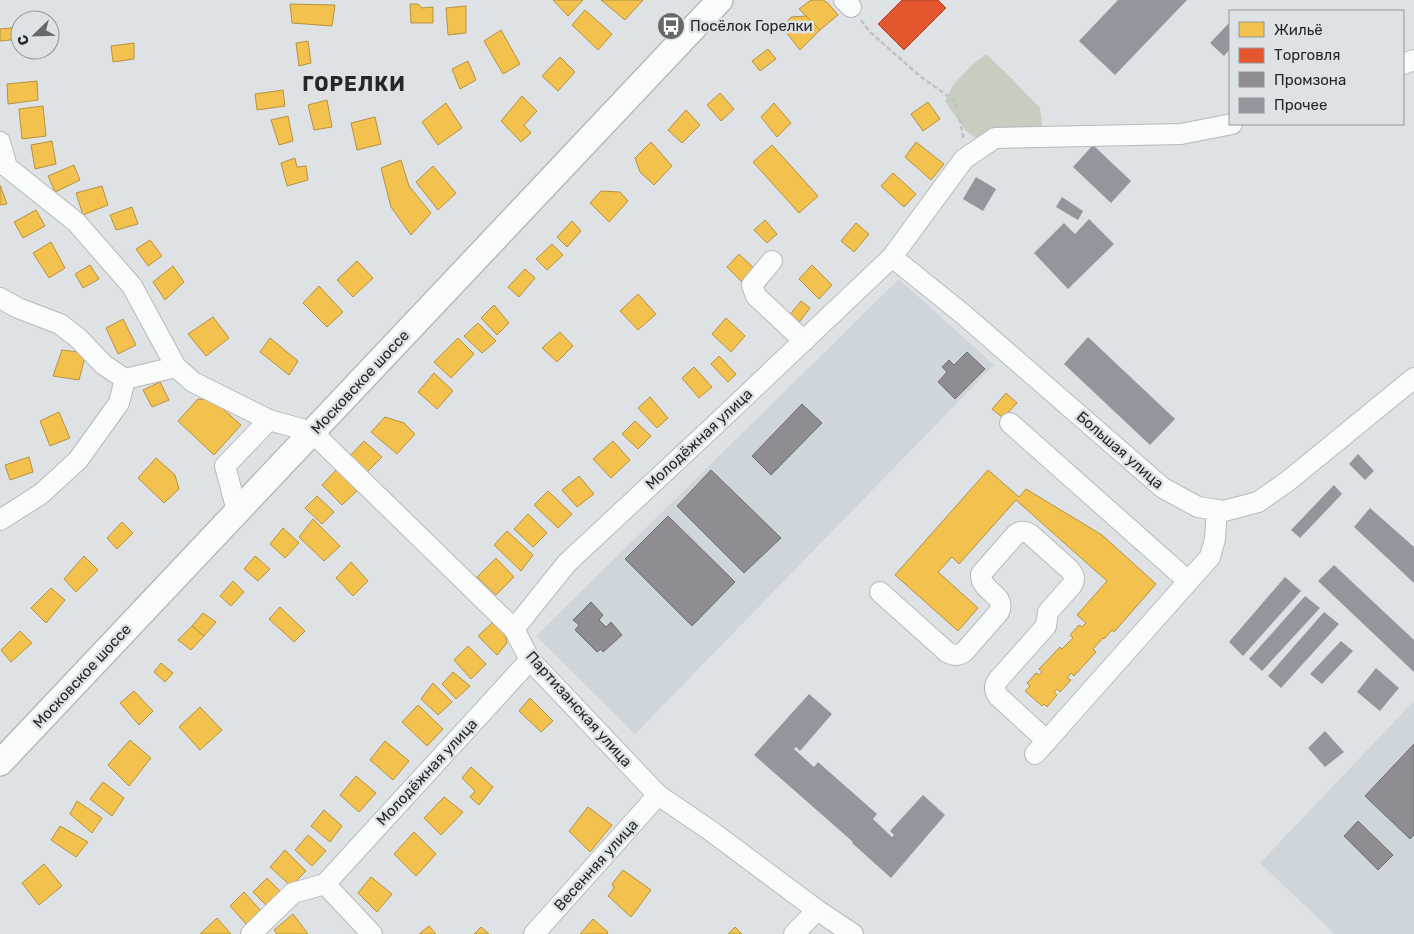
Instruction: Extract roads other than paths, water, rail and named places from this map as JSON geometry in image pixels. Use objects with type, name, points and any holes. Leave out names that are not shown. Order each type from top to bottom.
[{"type":"main road","name":"Московское шоссе","points":[[0,763],[720,0]]},
{"type":"street","name":"Молодёжная улица","points":[[514,629],[566,562],[892,257],[964,159],[995,138],[1181,134],[1229,125]]},
{"type":"street","points":[[0,142],[3,167],[76,222],[132,286],[176,367],[193,382],[269,420],[312,432]]},
{"type":"street","name":"Большая улица","points":[[892,257],[964,315],[1163,488],[1198,507],[1224,511],[1258,502],[1288,481],[1414,378]]},
{"type":"street","points":[[772,261],[752,285],[756,296],[804,341]]},
{"type":"street","points":[[0,298],[18,308],[60,324],[78,338],[104,365],[125,379],[176,367]]},
{"type":"street","points":[[0,520],[41,494],[78,460],[119,403],[125,379]]},
{"type":"street","points":[[237,511],[225,466],[269,420]]},
{"type":"street","points":[[1010,423],[1188,581]]},
{"type":"street","name":"Партизанская улица","points":[[312,432],[514,629],[530,660],[658,795],[853,934]]},
{"type":"street","points":[[880,592],[954,656],[964,652],[999,612],[1000,602],[984,586],[981,574],[1016,534],[1025,531],[1030,534],[1069,569],[1074,575],[1075,580],[1048,612],[1046,626],[994,686],[994,692],[1041,748],[1210,557],[1215,539],[1217,510]]},
{"type":"street","name":"Молодёжная улица","points":[[325,884],[530,660]]},
{"type":"street","name":"Весенняя улица","points":[[534,934],[658,795]]},
{"type":"street","points":[[251,934],[293,893],[325,884],[372,934]]},
{"type":"street","points":[[794,934],[817,910]]},
{"type":"place","name":"Посёлок Горелки","points":[[671,26]]},
{"type":"district","name":"ГОРЕЛКИ","points":[[354,84]]}]
